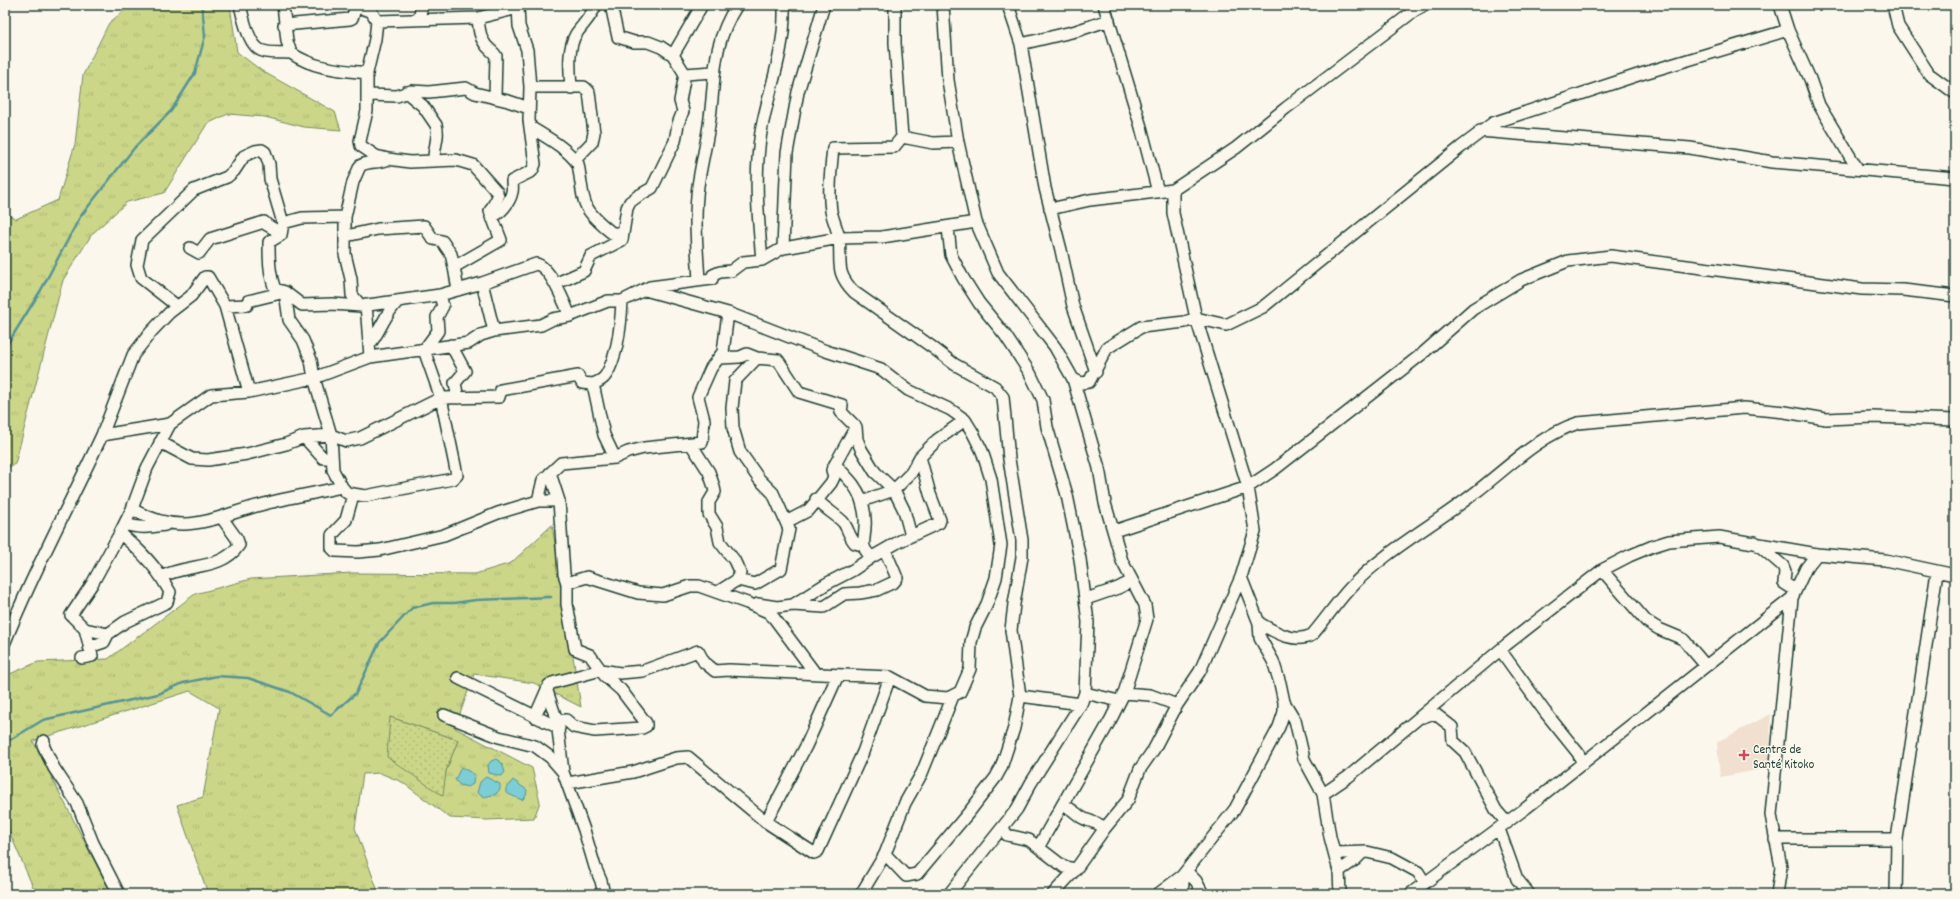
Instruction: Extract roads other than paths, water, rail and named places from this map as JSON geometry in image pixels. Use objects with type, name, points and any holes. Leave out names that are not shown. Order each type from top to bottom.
[{"type":"street","points":[[240,5],[246,28],[253,44],[258,50],[264,52],[291,54],[306,62],[330,69],[367,73]]},
{"type":"street","points":[[283,5],[284,25],[291,54]]},
{"type":"street","points":[[419,19],[422,5]]},
{"type":"street","points":[[571,88],[570,66],[572,43],[576,35],[592,14],[596,5]]},
{"type":"street","points":[[555,284],[584,271],[591,256],[621,242],[627,208],[630,202],[652,188],[675,141],[678,124],[683,110],[680,101],[685,74],[673,55],[648,42],[634,42],[618,36],[610,5]]},
{"type":"street","points":[[673,55],[702,5]]},
{"type":"street","points":[[699,280],[695,242],[698,186],[710,124],[713,72],[726,22],[737,5]]},
{"type":"street","points":[[762,260],[756,186],[758,158],[761,132],[777,66],[784,10],[787,5]]},
{"type":"street","points":[[782,248],[787,153],[798,92],[824,5]]},
{"type":"street","points":[[885,854],[906,876],[917,874],[970,811],[996,777],[1001,768],[1014,728],[1020,696],[1011,630],[1022,557],[1022,540],[1009,459],[1003,397],[995,387],[954,364],[854,292],[846,284],[840,269],[839,238],[831,210],[830,180],[833,148],[894,147],[902,137],[895,43],[895,5]]},
{"type":"street","points":[[943,5],[948,80],[958,142],[976,222],[998,272],[1055,347],[1073,379],[1099,468],[1105,503],[1122,560],[1145,605],[1147,619],[1121,697],[1039,846]]},
{"type":"street","points":[[1008,5],[1021,44],[1050,209],[1061,250],[1073,306],[1096,372]]},
{"type":"street","points":[[1104,5],[1141,127],[1158,192]]},
{"type":"street","points":[[1050,209],[1090,200],[1172,190],[1236,148],[1308,91],[1414,11],[1425,5]]},
{"type":"street","points":[[1780,5],[1788,30],[1810,79],[1819,105],[1857,168]]},
{"type":"street","points":[[1893,5],[1898,26],[1929,74],[1955,93]]},
{"type":"street","points":[[284,25],[350,19],[352,18],[355,6],[371,11],[377,21],[375,38],[367,73],[368,95],[360,144],[376,156],[388,159],[410,162],[456,160],[473,165],[497,192],[498,197],[490,211],[501,240],[454,267]]},
{"type":"street","points":[[377,21],[478,18],[518,6],[519,26],[527,50],[530,87],[530,127],[535,164],[532,172],[512,181],[512,192],[508,203],[498,215],[491,217]]},
{"type":"street","points":[[478,18],[480,33],[485,44],[494,52],[496,56],[495,97]]},
{"type":"street","points":[[1021,44],[1076,31],[1109,20]]},
{"type":"street","points":[[1073,379],[1081,383],[1089,382],[1096,372],[1100,360],[1107,348],[1124,336],[1141,327],[1185,322],[1196,318],[1226,325],[1263,307],[1480,131],[1493,123],[1634,76],[1788,30]]},
{"type":"street","points":[[685,74],[713,72]]},
{"type":"street","points":[[530,87],[584,87],[589,92],[594,125],[592,142],[575,160]]},
{"type":"street","points":[[368,95],[397,96],[406,92],[466,88],[475,93],[495,97],[529,108]]},
{"type":"street","points":[[406,92],[423,106],[438,129],[434,148],[434,161]]},
{"type":"street","points":[[530,127],[556,144],[578,164],[582,197],[591,215],[609,231],[623,233]]},
{"type":"street","points":[[1480,131],[1690,148],[1772,162],[1857,168],[1955,178]]},
{"type":"street","points":[[902,137],[933,142],[958,142]]},
{"type":"street","points":[[177,306],[141,278],[136,265],[140,244],[194,190],[227,177],[234,171],[244,156],[262,150],[268,156],[270,179],[282,228]]},
{"type":"street","points":[[370,357],[370,344],[363,305],[354,299],[351,291],[352,279],[345,254],[345,217],[353,182],[360,166],[367,163],[378,163],[388,159]]},
{"type":"street","points":[[1053,894],[1076,869],[1105,828],[1128,800],[1140,769],[1154,749],[1177,705],[1200,671],[1241,577],[1255,531],[1248,487],[1196,318],[1173,213],[1172,190]]},
{"type":"street","points":[[345,217],[302,218],[282,228],[269,242],[269,264],[275,289],[285,292],[302,305],[363,305],[440,295],[482,283],[536,264],[543,268],[555,284],[570,316]]},
{"type":"street","points":[[190,248],[199,253],[210,239],[264,222],[267,226],[282,228]]},
{"type":"street","points":[[102,434],[170,424],[212,396],[249,392],[314,378],[370,357],[469,343],[481,335],[494,331],[541,325],[554,319],[570,316],[608,300],[622,301],[650,287],[699,280],[712,280],[713,275],[720,272],[731,271],[744,262],[762,260],[782,248],[839,238],[882,237],[948,228],[976,222]]},
{"type":"street","points":[[346,236],[378,228],[424,226],[433,239],[442,240],[447,246],[454,267],[458,290]]},
{"type":"street","points":[[948,228],[951,255],[962,278],[1030,373],[1043,400],[1050,442],[1067,495],[1080,559],[1088,622],[1086,693],[1082,704],[1031,783],[1017,809],[949,894]]},
{"type":"street","points":[[1114,531],[1248,487],[1275,468],[1422,354],[1473,308],[1521,280],[1568,260],[1611,256],[1862,289],[1903,290],[1955,296]]},
{"type":"street","points":[[5,642],[22,599],[52,541],[102,434],[133,355],[151,332],[177,306],[191,296],[207,276],[225,306],[249,392]]},
{"type":"street","points":[[482,283],[494,331]]},
{"type":"street","points":[[535,717],[549,685],[552,683],[601,670],[620,673],[643,671],[698,651],[704,662],[715,671],[729,670],[890,677],[925,696],[948,698],[960,692],[970,669],[971,642],[996,578],[1001,545],[991,479],[982,451],[965,420],[951,410],[908,390],[881,369],[826,351],[728,313],[645,290]]},
{"type":"street","points":[[225,306],[247,305],[248,301],[285,292]]},
{"type":"street","points":[[285,292],[289,320],[306,347],[312,360],[314,378],[330,435],[327,458]]},
{"type":"street","points":[[424,350],[438,330],[437,317],[443,306],[440,295]]},
{"type":"street","points":[[370,344],[381,328],[385,315],[398,301]]},
{"type":"street","points":[[160,442],[192,459],[208,460],[254,452],[286,444],[304,437],[330,435],[346,440],[360,438],[441,398],[499,397],[501,390],[578,376],[582,383],[593,384],[606,376],[615,350],[621,325],[622,301]]},
{"type":"street","points":[[538,501],[542,482],[561,464],[615,458],[628,452],[644,448],[700,443],[703,441],[704,420],[698,397],[712,368],[720,358],[725,345],[728,313]]},
{"type":"street","points":[[451,345],[466,371],[455,383],[458,398]]},
{"type":"street","points":[[304,437],[327,458],[342,487],[347,493],[353,495],[365,496],[455,477],[457,472],[441,398],[424,350]]},
{"type":"street","points":[[720,358],[740,357],[747,354],[757,358],[778,360],[799,392],[842,405],[842,412],[856,427],[857,439],[861,449],[875,472],[894,490],[904,510],[911,536]]},
{"type":"street","points":[[737,580],[755,584],[781,569],[788,529],[773,493],[760,479],[740,452],[734,436],[732,408],[735,381],[757,358]]},
{"type":"street","points":[[593,384],[604,435],[615,458]]},
{"type":"street","points":[[1259,623],[1274,632],[1296,639],[1304,639],[1312,635],[1350,587],[1386,557],[1461,503],[1544,438],[1561,428],[1578,423],[1744,408],[1785,412],[1826,419],[1872,417],[1955,420]]},
{"type":"street","points":[[862,501],[894,490],[911,473],[920,456],[937,440],[965,420]]},
{"type":"street","points":[[82,658],[92,656],[85,629],[71,615],[92,584],[132,509],[147,468],[170,424]]},
{"type":"street","points":[[786,522],[809,510],[816,499],[831,483],[834,477],[832,470],[856,427]]},
{"type":"street","points":[[691,444],[709,472],[714,492],[708,508],[717,527],[720,542],[737,566],[740,573],[737,580],[718,592]]},
{"type":"street","points":[[794,605],[872,557],[940,522],[930,494],[920,456]]},
{"type":"street","points":[[835,464],[848,477],[862,501],[866,521],[862,545],[867,553],[872,557]]},
{"type":"street","points":[[550,473],[559,501],[564,574],[567,583],[568,604],[575,649],[578,652],[590,655],[601,670],[632,703],[646,723],[646,726],[595,731],[574,727],[566,720],[558,725]]},
{"type":"street","points":[[122,528],[146,528],[222,518],[264,504],[342,487]]},
{"type":"street","points":[[353,495],[346,520],[332,535],[332,548],[335,551],[358,552],[380,550],[444,535],[498,513],[538,501],[559,501]]},
{"type":"street","points":[[816,499],[827,510],[841,520],[855,543],[862,545]]},
{"type":"street","points":[[132,509],[158,522],[170,524]]},
{"type":"street","points":[[161,577],[178,570],[221,560],[234,553],[239,545],[237,539],[222,518]]},
{"type":"street","points":[[89,647],[104,642],[108,634],[130,619],[167,602],[170,592],[161,577],[122,528]]},
{"type":"street","points":[[1323,794],[1348,777],[1602,570],[1629,556],[1669,541],[1719,537],[1817,554],[1885,560],[1955,575]]},
{"type":"street","points":[[1754,542],[1783,566],[1785,571],[1784,583],[1793,594]]},
{"type":"street","points":[[747,603],[777,607],[794,605],[824,606],[844,594],[868,592],[894,582],[897,578],[885,550]]},
{"type":"street","points":[[1777,894],[1781,868],[1771,815],[1793,594],[1806,568],[1817,554]]},
{"type":"street","points":[[1602,570],[1646,621],[1659,629],[1683,639],[1706,666]]},
{"type":"street","points":[[1896,894],[1897,839],[1937,572]]},
{"type":"street","points":[[567,583],[587,577],[638,593],[663,595],[690,586],[698,586],[718,592],[768,612],[815,673]]},
{"type":"street","points":[[1158,894],[1184,874],[1235,809],[1279,727],[1284,712],[1284,702],[1273,661],[1260,638],[1259,623],[1241,577]]},
{"type":"street","points":[[1086,599],[1118,588],[1132,581]]},
{"type":"street","points":[[1410,894],[1503,826],[1583,764],[1706,666],[1793,594]]},
{"type":"street","points":[[85,629],[108,634]]},
{"type":"street","points":[[1501,651],[1545,712],[1578,753],[1583,764]]},
{"type":"street","points":[[766,822],[806,746],[838,675]]},
{"type":"street","points":[[568,783],[633,772],[676,758],[688,757],[766,822],[814,853],[817,852],[863,752],[890,677]]},
{"type":"street","points":[[458,678],[535,717],[558,725]]},
{"type":"street","points":[[547,691],[558,725],[563,772]]},
{"type":"street","points":[[1086,693],[1121,697],[1150,695],[1177,705]]},
{"type":"street","points":[[861,894],[885,854],[905,803],[922,773],[953,696]]},
{"type":"street","points":[[1020,696],[1082,704]]},
{"type":"street","points":[[1284,702],[1295,720],[1304,759],[1323,794],[1330,837],[1339,871],[1340,894]]},
{"type":"street","points":[[1420,718],[1434,713],[1452,727],[1453,741],[1465,752],[1496,810],[1503,826],[1517,879],[1529,894]]},
{"type":"street","points":[[444,715],[500,737],[536,746],[550,757],[563,772],[568,783],[574,807],[584,830],[595,867],[602,881],[604,894]]},
{"type":"street","points":[[1279,727],[1287,721],[1295,720]]},
{"type":"street","points":[[44,741],[43,745],[54,768],[77,804],[93,843],[119,894]]},
{"type":"street","points":[[1062,805],[1071,808],[1081,816],[1105,828]]},
{"type":"street","points":[[1003,828],[1007,835],[1029,840],[1039,846],[1064,867],[1076,869]]},
{"type":"street","points":[[1775,839],[1897,839]]},
{"type":"street","points":[[1335,853],[1367,852],[1392,858],[1418,872],[1425,883]]},
{"type":"street","points":[[1339,871],[1356,860],[1362,853]]},
{"type":"street","points":[[1182,894],[1184,874]]},
{"type":"street","points":[[1184,874],[1196,882],[1203,894]]},
{"type":"water","points":[[496,759],[502,763],[505,772],[502,776],[489,773],[488,765],[491,761]]},
{"type":"water","points":[[461,767],[474,774],[473,784],[468,787],[460,785],[455,780]]},
{"type":"water","points":[[486,777],[500,784],[500,789],[496,794],[484,797],[477,793],[480,782]]},
{"type":"water","points":[[513,780],[527,790],[526,796],[522,800],[506,793],[506,788]]},
{"type":"waterway","points":[[5,348],[41,290],[80,217],[135,147],[171,111],[195,73],[205,36],[202,5]]},
{"type":"waterway","points":[[5,743],[43,720],[158,694],[183,683],[217,676],[248,678],[290,692],[331,715],[356,693],[379,643],[412,608],[433,603],[551,597]]},
{"type":"place","name":"Centre de Santé Kitoko","points":[[1744,755]]}]
